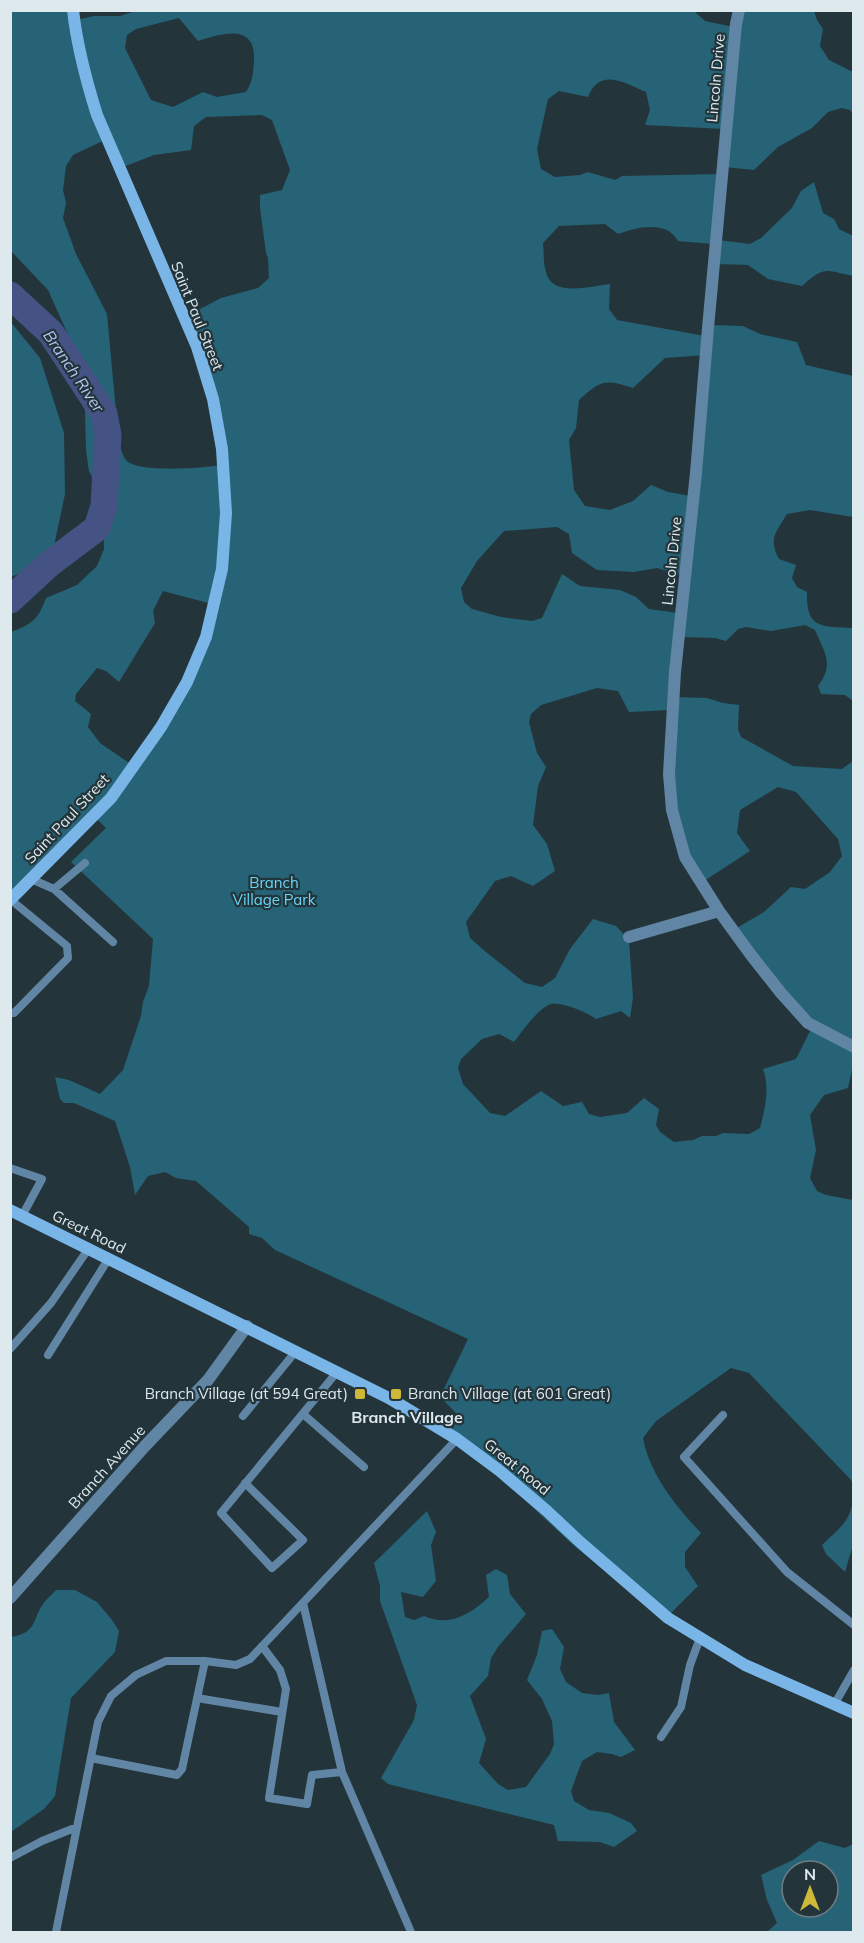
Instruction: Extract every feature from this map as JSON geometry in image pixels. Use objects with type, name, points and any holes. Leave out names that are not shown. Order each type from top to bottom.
[{"type":"main road","name":"Saint Paul Street","points":[[11,900],[111,798],[161,727],[187,682],[206,637],[222,569],[226,513],[222,449],[215,409],[197,347],[97,115],[85,79],[76,40],[73,10]]},
{"type":"main road","name":"Great Road","points":[[10,1210],[248,1326],[389,1398],[457,1439],[508,1477],[547,1510],[579,1542],[668,1618],[745,1665],[854,1713]]},
{"type":"street","name":"Lincoln Drive","points":[[740,10],[735,36],[696,473],[675,672],[669,774],[672,810],[685,857],[719,911],[763,970],[808,1022],[854,1047]]},
{"type":"street","points":[[629,937],[719,911]]},
{"type":"street","name":"Branch Avenue","points":[[10,1598],[145,1446],[208,1380],[248,1326]]},
{"type":"lane","points":[[54,889],[85,862]]},
{"type":"lane","points":[[31,879],[54,889],[114,942]]},
{"type":"lane","points":[[10,1013],[14,1013],[68,958],[67,946],[11,900]]},
{"type":"lane","points":[[10,1168],[42,1179],[22,1216]]},
{"type":"lane","points":[[10,1349],[51,1303],[89,1248]]},
{"type":"lane","points":[[48,1355],[109,1258]]},
{"type":"lane","points":[[243,1416],[296,1351]]},
{"type":"lane","points":[[245,1483],[303,1540],[272,1568],[221,1513],[245,1483],[337,1372]]},
{"type":"lane","points":[[303,1413],[364,1467]]},
{"type":"lane","points":[[723,1415],[684,1457],[787,1572],[853,1623]]},
{"type":"lane","points":[[56,1932],[98,1722],[111,1696],[136,1675],[166,1661],[205,1661],[236,1665],[250,1659],[457,1439]]},
{"type":"lane","points":[[303,1603],[342,1772],[411,1932]]},
{"type":"lane","points":[[661,1737],[681,1707],[690,1665],[700,1638]]},
{"type":"lane","points":[[262,1646],[280,1670],[286,1689],[269,1798],[307,1804],[312,1774],[342,1772]]},
{"type":"lane","points":[[91,1758],[177,1774],[182,1770],[205,1661]]},
{"type":"lane","points":[[834,1705],[854,1670]]},
{"type":"lane","points":[[197,1698],[282,1712]]},
{"type":"lane","points":[[10,1858],[42,1841],[77,1827]]},
{"type":"green space","name":"Branch Village Park","points":[[139,10],[693,10],[705,21],[734,27],[739,11],[814,11],[823,29],[820,46],[829,60],[853,72],[853,114],[850,110],[842,108],[828,112],[812,128],[778,147],[754,170],[724,167],[725,129],[645,125],[650,110],[646,92],[613,80],[599,82],[588,97],[559,91],[548,99],[537,149],[541,169],[555,177],[588,172],[615,180],[622,176],[722,174],[718,240],[750,244],[761,238],[792,208],[801,191],[814,182],[823,213],[834,219],[839,229],[853,236],[853,276],[825,271],[802,286],[768,279],[748,265],[715,264],[713,244],[678,241],[673,234],[659,228],[634,229],[618,234],[605,224],[559,226],[543,243],[545,269],[550,280],[564,288],[610,284],[609,309],[617,320],[705,336],[710,325],[743,326],[760,334],[797,342],[806,365],[853,376],[853,517],[810,510],[787,514],[777,531],[774,546],[779,559],[796,565],[792,578],[797,587],[807,592],[807,604],[813,620],[825,626],[853,628],[853,701],[845,695],[821,694],[818,686],[826,671],[826,658],[815,630],[805,625],[771,631],[746,627],[738,629],[726,641],[715,638],[682,637],[674,697],[707,698],[739,705],[738,729],[741,737],[793,766],[842,769],[853,761],[853,1065],[848,1088],[824,1095],[810,1115],[816,1150],[810,1178],[817,1191],[853,1200],[853,1486],[851,1480],[749,1373],[731,1368],[656,1421],[643,1438],[651,1464],[665,1489],[701,1533],[685,1552],[685,1567],[698,1586],[668,1616],[649,1607],[572,1544],[498,1475],[447,1437],[460,1417],[440,1397],[468,1339],[275,1250],[262,1238],[249,1234],[249,1227],[196,1181],[176,1178],[165,1172],[148,1176],[135,1195],[130,1167],[115,1121],[74,1103],[64,1103],[60,1099],[55,1077],[69,1080],[100,1094],[123,1070],[149,986],[153,939],[71,862],[106,828],[93,815],[11,896],[11,632],[33,620],[46,598],[77,585],[97,566],[104,549],[103,500],[89,471],[86,451],[84,370],[48,290],[11,251],[11,11],[73,11],[76,20],[94,16],[120,16]],"holes":[[[179,18],[198,41],[226,34],[243,35],[253,48],[254,60],[253,73],[246,92],[217,97],[203,92],[173,107],[151,100],[125,48],[127,35],[136,29]],[[262,115],[272,120],[290,170],[282,190],[260,195],[269,278],[258,288],[221,298],[185,317],[223,453],[221,465],[172,469],[145,467],[127,461],[119,444],[107,314],[76,254],[63,218],[66,203],[63,190],[66,166],[73,155],[107,139],[123,167],[154,155],[191,150],[194,126],[206,117]],[[705,355],[691,496],[668,492],[651,485],[633,501],[610,510],[585,506],[574,490],[569,440],[576,428],[579,400],[593,388],[604,383],[616,383],[633,388],[665,358]],[[557,527],[569,534],[572,553],[597,570],[634,572],[657,568],[684,576],[678,613],[649,609],[636,597],[620,590],[580,586],[562,574],[542,618],[532,621],[501,617],[472,609],[464,602],[461,588],[477,561],[504,531]],[[163,591],[212,604],[195,661],[132,765],[100,743],[88,727],[91,714],[75,701],[76,694],[97,668],[106,671],[119,682],[155,623],[153,611]],[[597,688],[618,691],[629,712],[671,710],[672,810],[699,879],[704,881],[750,851],[737,833],[740,810],[778,787],[796,792],[838,839],[842,856],[830,872],[805,889],[791,887],[764,912],[735,929],[812,1027],[796,1059],[763,1069],[766,1091],[764,1113],[760,1128],[749,1134],[723,1133],[674,1142],[660,1132],[656,1125],[659,1109],[644,1098],[627,1113],[600,1117],[589,1114],[582,1102],[563,1106],[541,1091],[505,1116],[490,1113],[463,1084],[458,1068],[461,1059],[482,1039],[499,1034],[514,1042],[536,1015],[551,1004],[574,1008],[596,1019],[621,1011],[630,1018],[633,998],[629,940],[616,926],[593,919],[570,949],[555,978],[542,987],[525,983],[470,938],[466,922],[495,881],[511,876],[533,886],[555,871],[547,844],[533,825],[538,786],[546,767],[537,753],[529,722],[531,714],[541,705]]]},
{"type":"green space","points":[[10,321],[40,358],[64,433],[65,494],[54,546],[35,567],[11,577]]},
{"type":"green space","points":[[853,1500],[853,1545],[845,1572],[826,1554],[822,1545],[846,1520]]},
{"type":"green space","points":[[427,1511],[436,1532],[431,1545],[436,1581],[423,1597],[401,1592],[405,1617],[414,1620],[424,1616],[451,1620],[466,1614],[489,1597],[486,1575],[496,1569],[507,1575],[510,1594],[526,1614],[498,1647],[491,1658],[488,1676],[470,1696],[486,1739],[479,1763],[498,1784],[508,1790],[526,1787],[550,1754],[554,1744],[552,1721],[542,1699],[527,1680],[537,1655],[542,1631],[552,1629],[564,1647],[560,1669],[566,1682],[582,1693],[598,1695],[609,1693],[614,1722],[635,1750],[621,1757],[597,1752],[582,1761],[571,1791],[574,1801],[589,1810],[609,1813],[631,1823],[637,1831],[614,1847],[600,1842],[558,1841],[554,1825],[388,1784],[381,1778],[414,1720],[417,1705],[380,1601],[380,1586],[374,1563]]},
{"type":"green space","points":[[56,1590],[75,1590],[97,1602],[119,1631],[115,1652],[71,1698],[55,1796],[44,1809],[11,1832],[11,1637],[30,1629],[43,1604]]},
{"type":"green space","points":[[819,1841],[845,1848],[853,1844],[853,1932],[767,1932],[777,1923],[767,1900],[761,1875],[780,1866],[780,1919],[840,1919],[840,1859],[794,1859]]},
{"type":"waterway","name":"Branch River","points":[[10,295],[51,333],[104,414],[108,435],[104,506],[97,528],[49,564],[10,600]]},
{"type":"place","name":"Branch Village (at 594 Great)","points":[[360,1394]]},
{"type":"place","name":"Branch Village (at 601 Great)","points":[[396,1394]]},
{"type":"district","name":"Branch Village","points":[[407,1417]]}]
